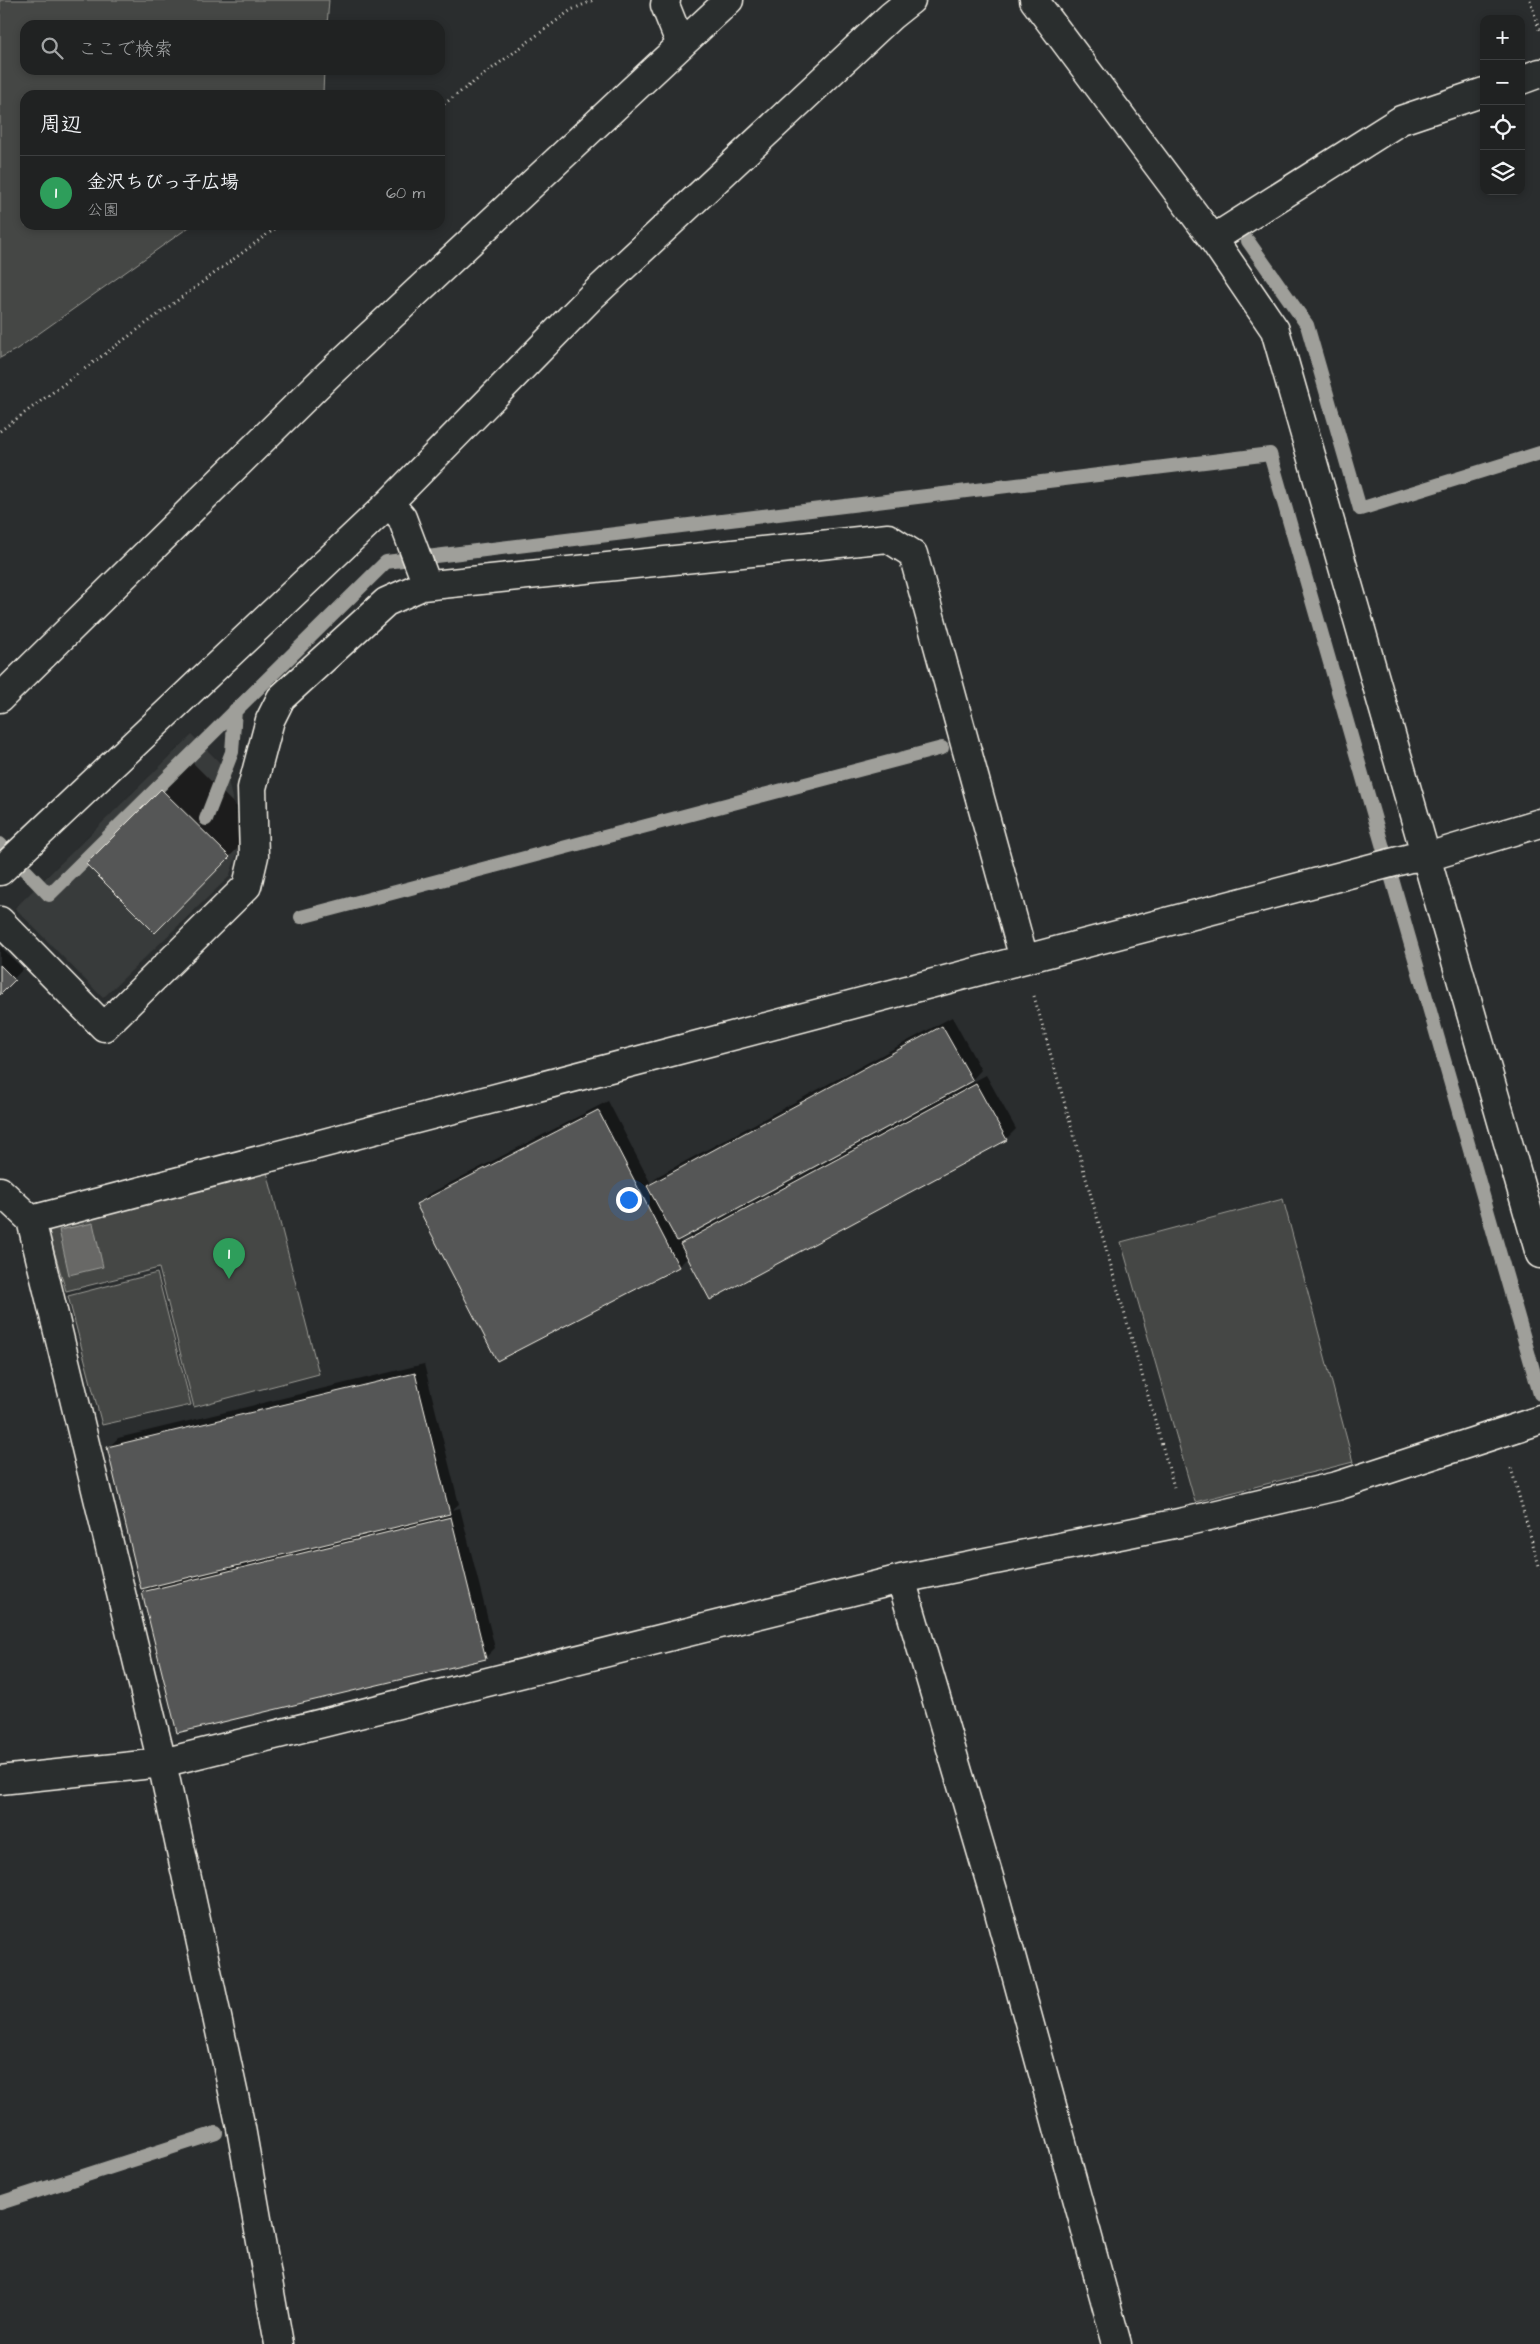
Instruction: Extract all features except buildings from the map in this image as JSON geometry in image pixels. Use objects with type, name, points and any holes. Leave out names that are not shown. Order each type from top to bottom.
[{"type":"street","points":[[666,0],[666,5],[681,45]]},
{"type":"street","points":[[0,698],[329,374],[729,0]]},
{"type":"street","points":[[0,871],[36,836],[395,510],[591,297],[891,16],[911,0]]},
{"type":"street","points":[[1034,0],[1213,239],[1276,330],[1418,857],[1540,1254]]},
{"type":"street","points":[[1525,79],[1540,73]]},
{"type":"street","points":[[1213,239],[1401,120],[1480,93]]},
{"type":"street","points":[[395,510],[423,580]]},
{"type":"street","points":[[0,921],[104,1027],[247,886],[254,856],[252,788],[270,720],[281,698],[386,602],[423,580],[888,538],[913,554],[1024,959]]},
{"type":"street","points":[[31,1220],[1418,857],[1540,823]]},
{"type":"street","points":[[0,1190],[31,1220],[162,1764],[241,2128],[279,2344]]},
{"type":"street","points":[[0,1780],[162,1764],[901,1579],[1184,1522],[1337,1486],[1520,1426]]},
{"type":"street","points":[[901,1579],[998,1911],[1117,2344]]},
{"type":"path","points":[[445,103],[570,10],[594,0]]},
{"type":"path","points":[[1530,0],[1540,32]]},
{"type":"path","points":[[0,431],[273,230]]},
{"type":"path","points":[[1024,959],[1184,1522]]},
{"type":"path","points":[[1520,1426],[1540,1569]]},
{"type":"shaded area","points":[[0,0],[329,0],[327,20],[20,20],[20,75],[324,75],[323,90],[20,90],[20,230],[185,230],[17,349],[0,358]]},
{"type":"shaded area","points":[[192,735],[225,768],[242,840],[229,877],[103,998],[15,908]]},
{"type":"shaded area","points":[[266,1168],[319,1374],[194,1407],[159,1268],[66,1291],[46,1224]]},
{"type":"shaded area","points":[[1283,1199],[1353,1462],[1195,1502],[1121,1242]]},
{"type":"shaded area","points":[[93,1223],[103,1267],[69,1275],[59,1230]]},
{"type":"shaded area","points":[[157,1273],[191,1405],[102,1425],[68,1296]]},
{"type":"waterway","points":[[1248,241],[1307,325],[1360,509],[1540,453]]},
{"type":"waterway","points":[[0,844],[49,895],[386,562],[1270,454],[1540,1394]]},
{"type":"waterway","points":[[206,819],[232,752],[235,710]]},
{"type":"waterway","points":[[301,917],[942,748]]},
{"type":"waterway","points":[[0,2203],[216,2133]]},
{"type":"place","name":"金沢ちびっ子広場","points":[[229,1279]]}]
